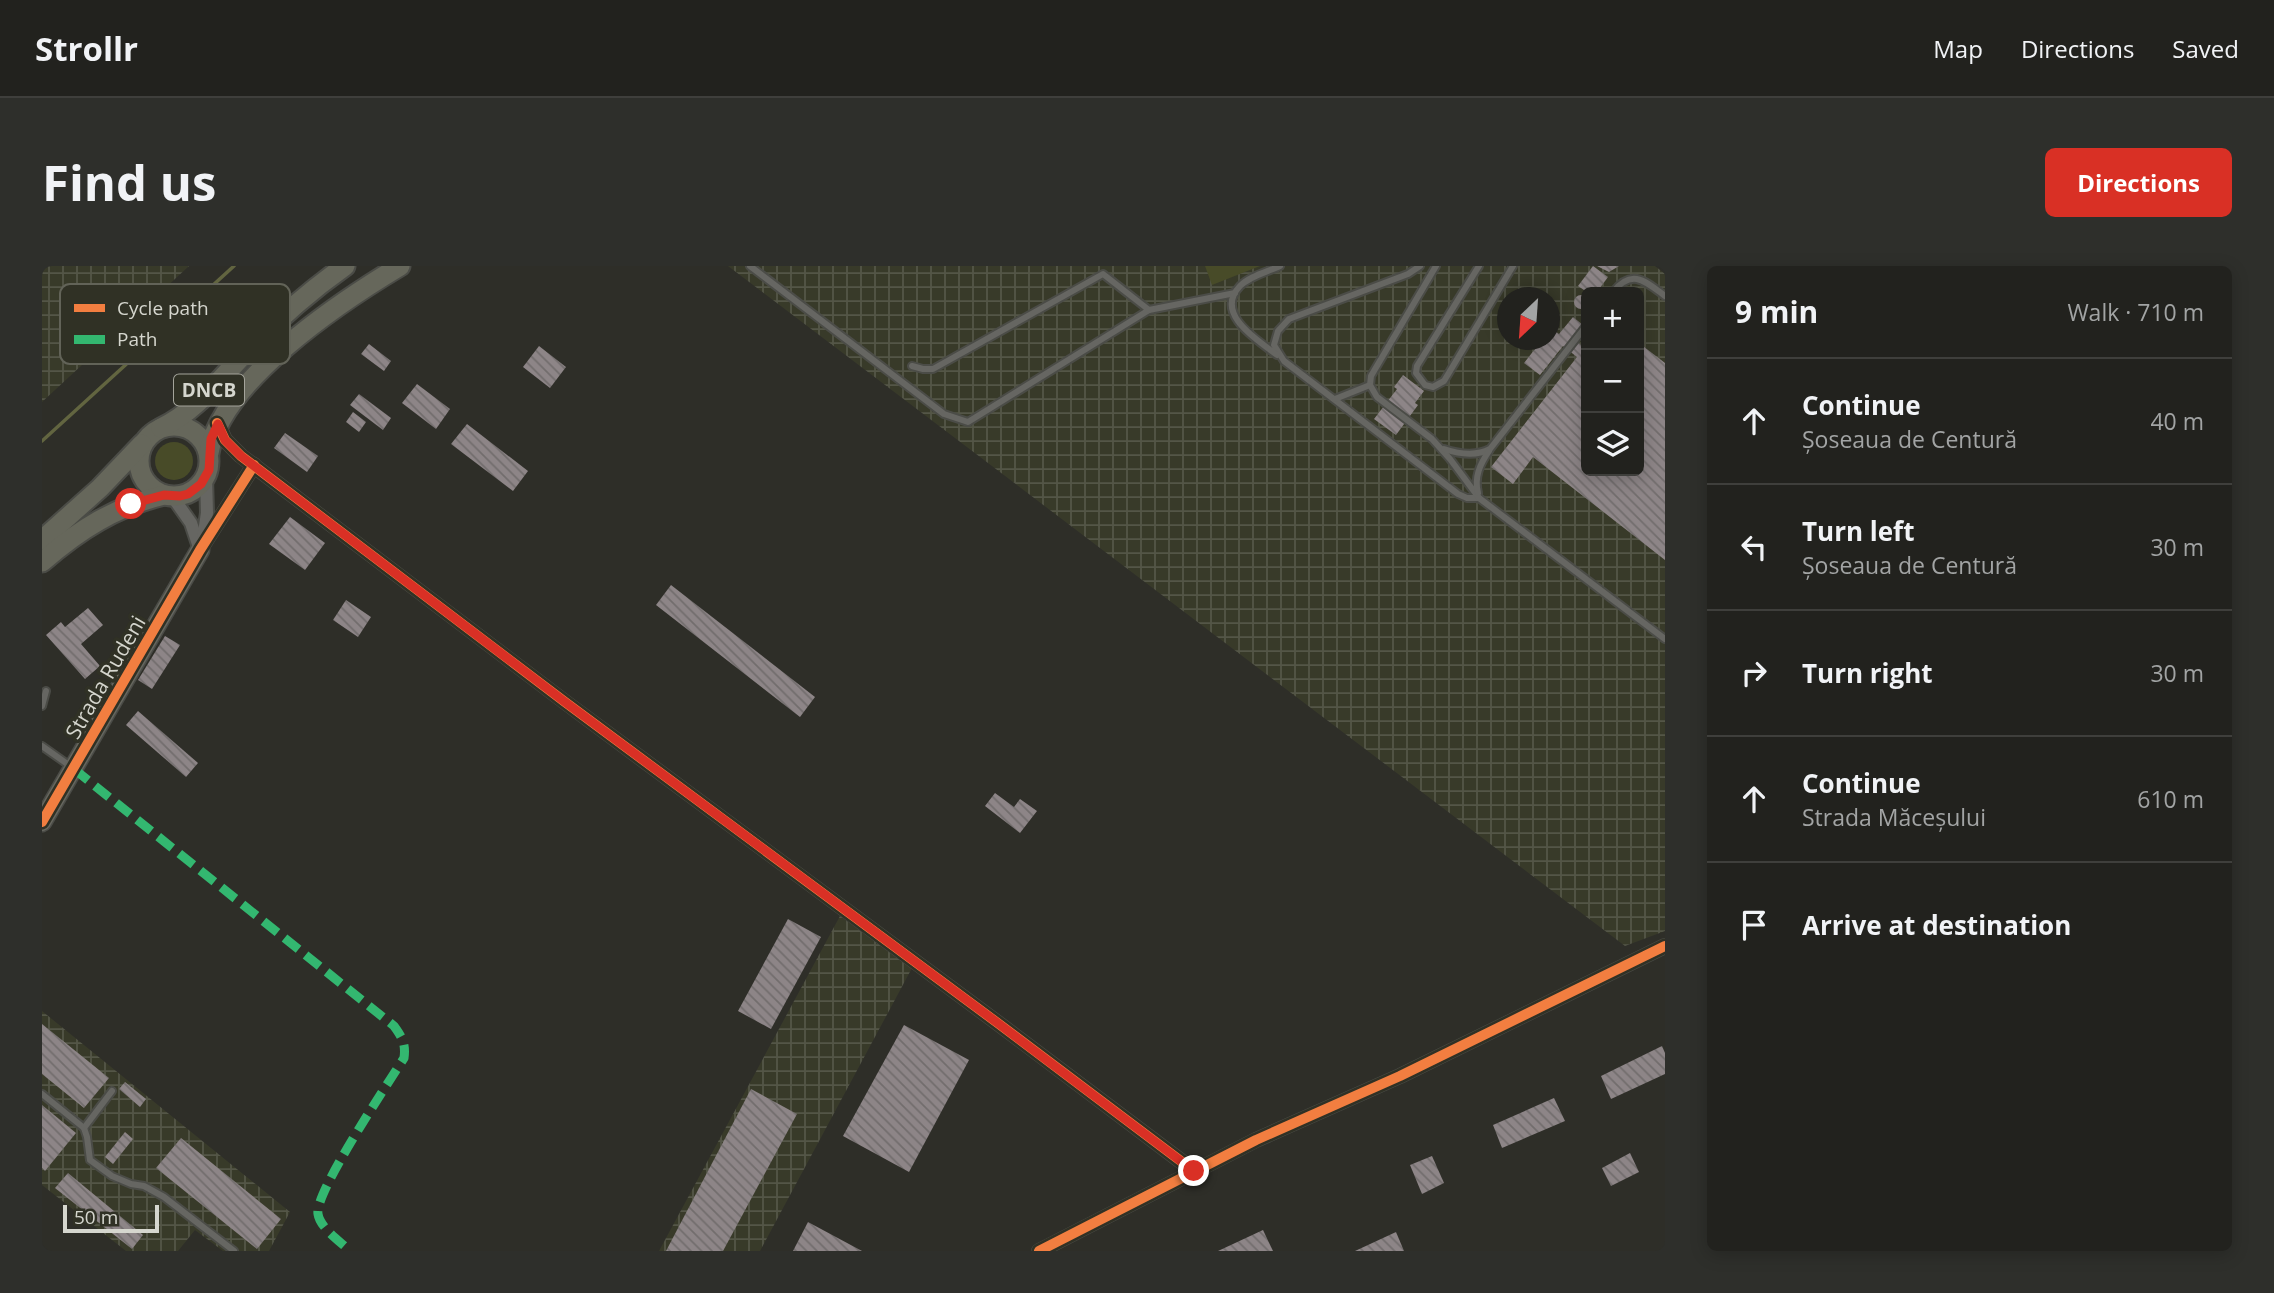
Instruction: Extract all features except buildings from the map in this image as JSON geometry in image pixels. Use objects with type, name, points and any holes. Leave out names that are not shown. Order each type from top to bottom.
[{"type":"main road","name":"DNCB","points":[[290,312],[345,266]]},
{"type":"main road","name":"DNCB","points":[[290,345],[334,309],[400,266]]},
{"type":"main road","name":"DNCB","points":[[42,540],[109,480],[145,441],[183,416],[234,364]]},
{"type":"main road","name":"DNCB","points":[[206,477],[211,439],[218,424],[242,391],[270,364]]},
{"type":"main road","name":"DNCB","points":[[162,428],[187,428],[201,438],[209,453]]},
{"type":"main road","points":[[145,441],[139,454],[142,476],[151,488],[168,496]]},
{"type":"main road","points":[[42,562],[69,540],[109,514],[131,504],[188,494],[206,477]]},
{"type":"street","points":[[218,424],[225,440],[254,465],[565,702],[1194,1171]]},
{"type":"street","points":[[200,550],[254,465]]},
{"type":"street","points":[[200,550],[207,513],[206,477]]},
{"type":"street","points":[[168,496],[191,523],[200,550]]},
{"type":"street","name":"Strada Rudeni","points":[[42,822],[200,550]]},
{"type":"street","points":[[1039,1251],[1256,1140],[1399,1076],[1665,946]]},
{"type":"lane","points":[[750,266],[944,414],[968,422],[1149,310],[1235,293],[1249,280],[1280,266]]},
{"type":"lane","points":[[1284,361],[1276,351],[1275,340],[1281,326],[1289,319],[1408,274],[1420,266]]},
{"type":"lane","points":[[1437,266],[1371,376],[1370,385],[1377,397],[1441,448],[1479,498],[1665,639]]},
{"type":"lane","points":[[1479,266],[1418,366],[1416,373],[1425,384],[1433,387],[1444,381],[1513,266]]},
{"type":"lane","points":[[912,366],[933,369],[1103,274],[1149,310]]},
{"type":"lane","points":[[1618,287],[1631,278],[1646,281],[1665,296]]},
{"type":"lane","points":[[1235,293],[1233,308],[1238,323],[1458,494],[1466,498],[1479,498]]},
{"type":"lane","points":[[1479,498],[1477,476],[1490,449],[1581,332]]},
{"type":"lane","points":[[1335,399],[1370,385]]},
{"type":"lane","points":[[1441,448],[1466,454],[1483,453],[1490,449]]},
{"type":"lane","points":[[42,706],[46,691]]},
{"type":"lane","points":[[42,747],[74,769]]},
{"type":"lane","points":[[83,1128],[113,1091]]},
{"type":"lane","points":[[42,1094],[83,1128],[90,1160],[102,1170],[121,1181],[144,1186],[164,1197],[234,1251]]},
{"type":"shaded area","points":[[42,266],[189,266],[170,284],[60,284],[60,364],[83,364],[42,402]]},
{"type":"shaded area","points":[[728,266],[1655,266],[1665,274],[1665,931],[1625,946]]},
{"type":"shaded area","points":[[840,916],[912,968],[760,1251],[659,1251]]},
{"type":"shaded area","points":[[42,1011],[290,1212],[269,1251],[223,1251],[195,1230],[178,1251],[126,1251],[42,1185]]},
{"type":"green space","points":[[1205,266],[1260,266],[1212,285]]},
{"type":"green space","points":[[174,442],[187,448],[193,461],[187,474],[174,480],[161,474],[155,461],[161,448]]},
{"type":"waterway","points":[[214,284],[234,266]]},
{"type":"waterway","points":[[42,441],[126,364]]},
{"type":"marked path","points":[[74,769],[394,1026],[399,1034],[404,1045],[404,1058],[339,1162],[320,1202],[318,1214],[323,1224],[350,1251]]},
{"type":"cycle path","points":[[217,423],[225,440],[241,456],[565,702],[1194,1171]]},
{"type":"cycle path","points":[[42,822],[200,550],[254,465]]},
{"type":"cycle path","points":[[1039,1251],[1256,1140],[1400,1076],[1665,946]]},
{"type":"route","points":[[131,504],[164,495],[188,494],[201,484],[209,470],[211,439],[218,424],[225,440],[241,456],[565,702],[1194,1171]]}]
